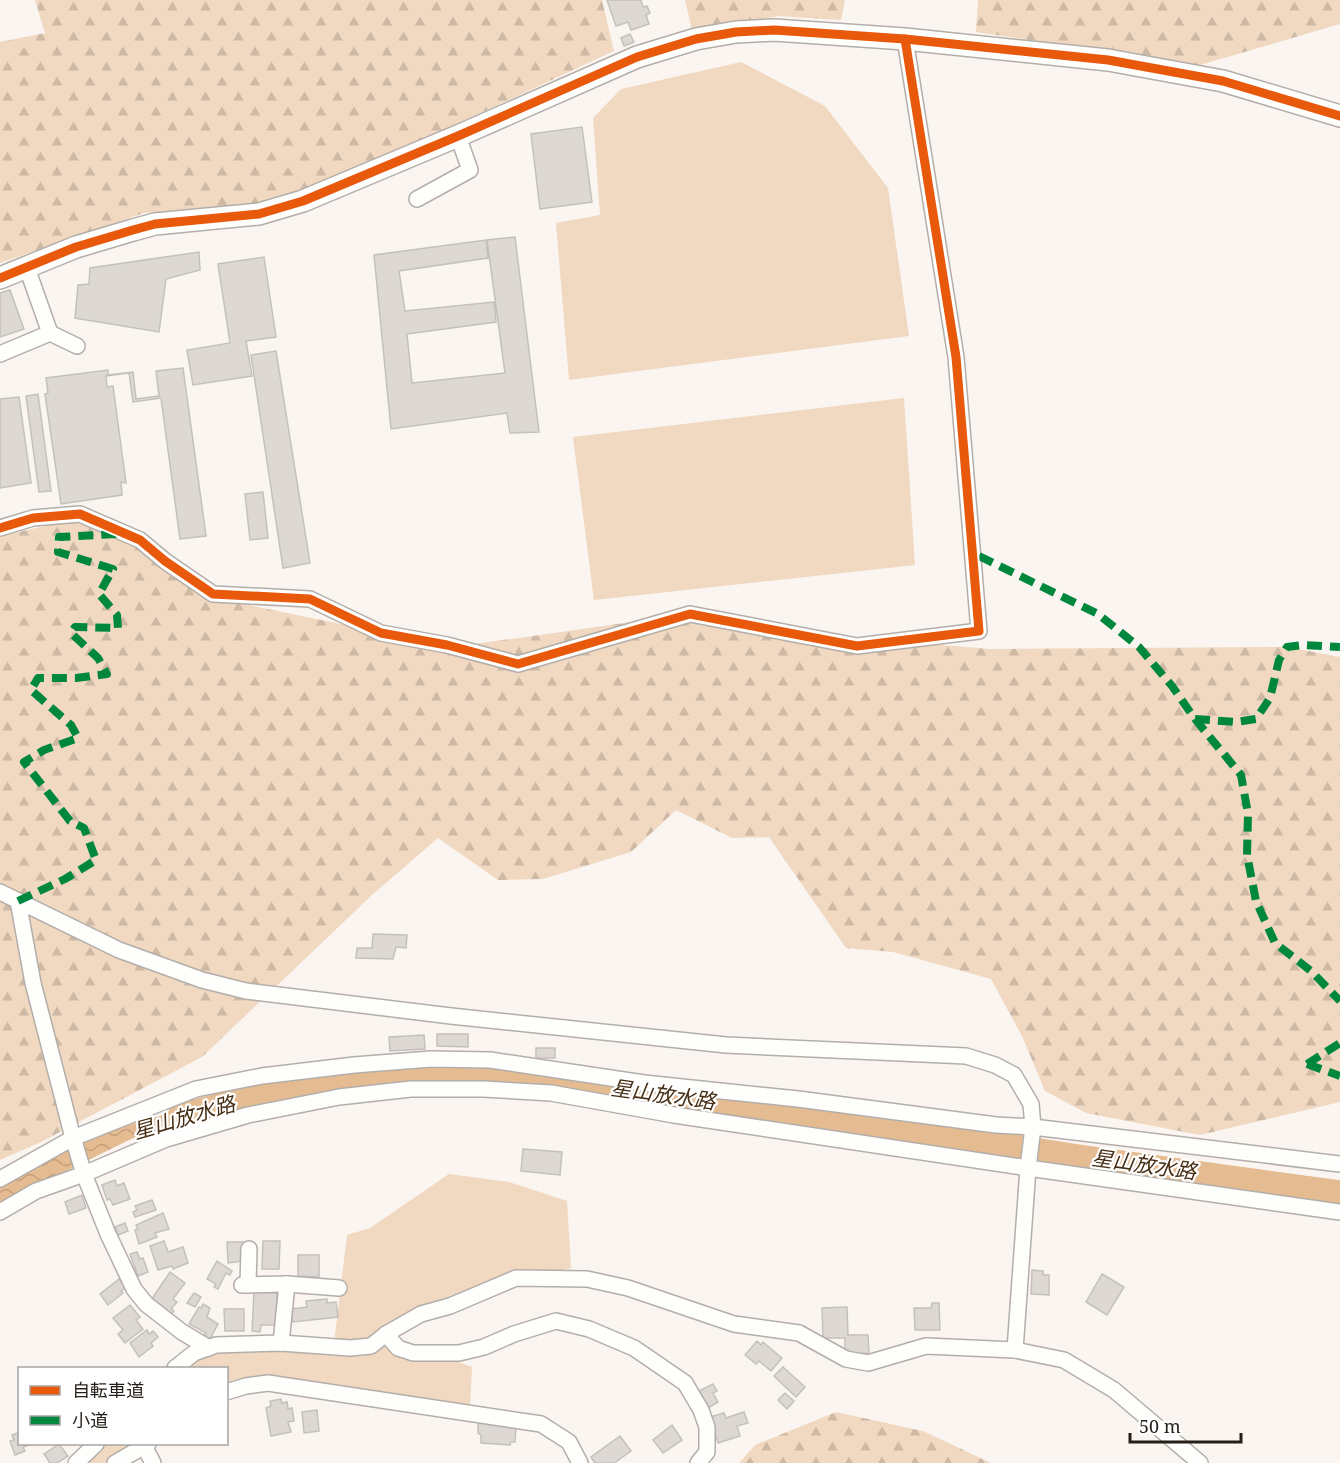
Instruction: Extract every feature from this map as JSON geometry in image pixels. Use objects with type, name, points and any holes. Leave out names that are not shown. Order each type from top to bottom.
[{"type":"street","points":[[0,278],[76,247],[155,224],[250,215],[303,201],[637,57],[696,39],[736,32],[774,30],[905,39],[1108,60],[1223,81],[1340,116]]},
{"type":"street","points":[[0,528],[33,518],[80,514],[140,540],[165,561],[213,594],[310,599],[381,633],[447,645],[518,664],[690,614],[857,646],[980,631],[956,357],[905,39]]},
{"type":"street","points":[[417,199],[470,170],[458,136]]},
{"type":"street","points":[[27,268],[50,333],[77,346]]},
{"type":"street","points":[[0,354],[50,333]]},
{"type":"street","points":[[0,892],[119,950],[202,980],[246,991],[451,1016],[726,1045],[966,1056],[995,1065],[1014,1075],[1031,1104],[1033,1127],[1015,1350]]},
{"type":"street","points":[[18,901],[33,983],[73,1138],[84,1174],[108,1234],[134,1289],[146,1304],[182,1332],[209,1347]]},
{"type":"street","points":[[0,1179],[73,1138],[196,1089],[274,1075],[354,1065],[431,1059],[490,1060],[644,1083],[1340,1164]]},
{"type":"street","points":[[0,1212],[36,1191],[84,1174],[166,1139],[248,1115],[339,1097],[411,1089],[483,1089],[551,1093],[674,1115],[1340,1212]]},
{"type":"street","points":[[249,1249],[245,1285],[287,1284],[339,1288]]},
{"type":"street","points":[[176,1367],[194,1353],[216,1345],[281,1343],[334,1347],[371,1346],[386,1334],[421,1314],[450,1306],[516,1278],[546,1277],[587,1280],[617,1286],[734,1324],[800,1333],[846,1359],[868,1363],[926,1346],[1015,1350],[1064,1360],[1114,1390],[1200,1463]]},
{"type":"street","points":[[281,1343],[287,1284]]},
{"type":"street","points":[[386,1334],[398,1348],[412,1353],[459,1353],[484,1347],[514,1334],[556,1322],[589,1329],[633,1348],[686,1383],[701,1410],[707,1427],[707,1452],[698,1463]]},
{"type":"street","points":[[228,1391],[268,1383],[541,1424],[569,1442],[580,1463]]},
{"type":"street","points":[[76,1463],[94,1445]]},
{"type":"street","points":[[115,1463],[146,1445],[153,1463]]},
{"type":"green space","points":[[35,0],[602,0],[614,51],[351,173],[254,205],[144,213],[0,263],[0,42],[45,33]]},
{"type":"green space","points":[[685,0],[845,0],[841,20],[777,16],[693,34]]},
{"type":"green space","points":[[978,0],[1340,0],[1340,24],[1200,65],[976,32]]},
{"type":"green space","points":[[741,62],[825,106],[888,188],[909,336],[569,380],[556,223],[600,215],[593,118],[621,89]]},
{"type":"green space","points":[[904,398],[915,565],[594,600],[573,437]]},
{"type":"green space","points":[[76,519],[126,534],[209,597],[454,647],[702,612],[738,628],[990,649],[1287,647],[1340,657],[1340,1102],[1200,1135],[1086,1113],[1045,1091],[1022,1036],[991,979],[893,952],[846,948],[769,837],[732,838],[676,810],[631,852],[543,879],[498,880],[438,838],[373,894],[202,1057],[41,1142],[0,1160],[0,536]]},
{"type":"green space","points":[[449,1174],[509,1182],[567,1201],[571,1268],[475,1295],[373,1338],[390,1338],[472,1367],[470,1408],[251,1390],[228,1395],[228,1367],[177,1367],[216,1345],[334,1343],[347,1235],[370,1228]]},
{"type":"green space","points":[[836,1412],[923,1431],[991,1463],[739,1463],[755,1445]]},
{"type":"green space","points":[[95,1445],[141,1445],[112,1463],[75,1463]]},
{"type":"water","points":[[220,1093],[212,1113],[131,1139],[0,1204],[0,1185],[91,1136],[157,1117]]},
{"type":"building","points":[[607,0],[641,0],[643,7],[647,6],[650,13],[646,15],[649,24],[631,30],[628,22],[616,26]]},
{"type":"building","points":[[630,34],[634,42],[624,46],[621,38]]},
{"type":"building","points":[[582,127],[592,202],[540,209],[531,134]]},
{"type":"building","points":[[515,237],[539,432],[510,433],[507,413],[391,429],[374,255],[486,240],[488,258],[399,271],[405,311],[494,302],[496,322],[407,334],[412,383],[505,373],[487,240]]},
{"type":"building","points":[[199,252],[200,270],[166,279],[159,332],[75,318],[78,285],[89,284],[90,268]]},
{"type":"building","points":[[264,257],[276,337],[246,341],[252,376],[193,385],[187,350],[230,343],[218,264]]},
{"type":"building","points":[[10,290],[24,329],[0,337],[0,293]]},
{"type":"building","points":[[276,351],[310,563],[283,568],[251,355]]},
{"type":"building","points":[[183,368],[206,536],[180,539],[161,398],[133,402],[129,373],[106,376],[107,387],[113,386],[126,483],[121,482],[122,495],[61,504],[45,394],[48,393],[46,378],[108,370],[108,375],[133,372],[136,399],[159,396],[156,371]]},
{"type":"building","points":[[38,394],[51,491],[39,492],[26,396]]},
{"type":"building","points":[[19,397],[31,483],[0,488],[0,399]]},
{"type":"building","points":[[263,492],[268,538],[250,540],[245,494]]},
{"type":"building","points":[[373,934],[407,935],[406,948],[396,947],[393,959],[356,958],[357,948],[372,948]]},
{"type":"building","points":[[437,1034],[468,1034],[468,1047],[437,1046]]},
{"type":"building","points":[[424,1035],[425,1049],[390,1051],[389,1037]]},
{"type":"building","points":[[536,1048],[555,1048],[555,1058],[536,1058]]},
{"type":"building","points":[[523,1149],[562,1152],[560,1175],[521,1171]]},
{"type":"building","points":[[115,1180],[117,1186],[124,1183],[130,1199],[113,1205],[110,1199],[107,1200],[102,1185]]},
{"type":"building","points":[[82,1195],[86,1208],[69,1214],[65,1202]]},
{"type":"building","points":[[152,1200],[156,1210],[135,1217],[133,1212],[137,1210],[135,1206]]},
{"type":"building","points":[[163,1213],[169,1229],[155,1233],[157,1237],[139,1244],[136,1225]]},
{"type":"building","points":[[125,1223],[128,1231],[118,1235],[115,1227]]},
{"type":"building","points":[[164,1241],[168,1252],[183,1247],[188,1263],[173,1269],[172,1266],[158,1270],[150,1246]]},
{"type":"building","points":[[263,1241],[280,1241],[279,1269],[262,1269]]},
{"type":"building","points":[[227,1242],[243,1242],[243,1261],[228,1263]]},
{"type":"building","points":[[137,1252],[140,1259],[143,1258],[148,1272],[138,1276],[130,1254]]},
{"type":"building","points":[[298,1255],[319,1255],[319,1277],[298,1276]]},
{"type":"building","points":[[217,1261],[232,1271],[230,1275],[226,1273],[218,1289],[214,1287],[216,1284],[207,1279]]},
{"type":"building","points":[[1032,1270],[1043,1271],[1043,1275],[1049,1275],[1049,1295],[1031,1294]]},
{"type":"building","points":[[170,1272],[185,1283],[173,1299],[177,1302],[171,1309],[174,1311],[171,1315],[151,1300]]},
{"type":"building","points":[[1102,1274],[1124,1287],[1107,1315],[1086,1302]]},
{"type":"building","points":[[119,1279],[125,1288],[121,1291],[123,1293],[108,1305],[100,1294]]},
{"type":"building","points":[[254,1292],[277,1293],[276,1325],[261,1325],[260,1332],[252,1331]]},
{"type":"building","points":[[194,1293],[201,1297],[195,1307],[187,1303]]},
{"type":"building","points":[[327,1299],[327,1303],[336,1302],[338,1317],[293,1322],[291,1309],[307,1307],[306,1301]]},
{"type":"building","points":[[932,1303],[939,1303],[940,1330],[915,1330],[914,1308],[931,1308]]},
{"type":"building","points":[[203,1304],[210,1308],[207,1317],[218,1324],[209,1341],[203,1338],[206,1333],[189,1324]]},
{"type":"building","points":[[130,1305],[140,1317],[136,1320],[143,1329],[125,1343],[118,1334],[123,1330],[113,1318]]},
{"type":"building","points":[[847,1307],[848,1335],[868,1335],[869,1353],[845,1354],[845,1338],[823,1338],[822,1308]]},
{"type":"building","points":[[224,1309],[244,1309],[244,1331],[225,1331]]},
{"type":"building","points":[[147,1330],[149,1334],[153,1331],[158,1337],[151,1343],[153,1346],[139,1357],[130,1343]]},
{"type":"building","points":[[757,1341],[761,1345],[763,1342],[782,1358],[771,1371],[759,1361],[756,1364],[745,1355]]},
{"type":"building","points":[[783,1367],[805,1387],[796,1397],[774,1376]]},
{"type":"building","points":[[713,1384],[717,1391],[713,1393],[718,1402],[708,1408],[699,1391]]},
{"type":"building","points":[[785,1393],[794,1401],[787,1409],[778,1400]]},
{"type":"building","points":[[281,1399],[282,1403],[287,1402],[288,1409],[292,1408],[294,1421],[288,1422],[291,1432],[271,1436],[266,1408],[271,1406],[270,1401]]},
{"type":"building","points":[[317,1410],[319,1431],[304,1433],[302,1412]]},
{"type":"building","points":[[744,1412],[748,1423],[737,1426],[740,1436],[718,1443],[710,1417],[724,1413],[726,1418]]},
{"type":"building","points":[[478,1421],[516,1425],[515,1442],[511,1442],[510,1445],[481,1443]]},
{"type":"building","points":[[672,1425],[682,1440],[663,1453],[653,1440]]},
{"type":"building","points":[[18,1433],[18,1445],[30,1445],[23,1447],[25,1451],[15,1455],[10,1441],[14,1440],[12,1435]]},
{"type":"building","points":[[620,1436],[631,1451],[614,1463],[595,1463],[591,1457]]},
{"type":"building","points":[[60,1445],[68,1456],[57,1463],[50,1463],[44,1454]]},
{"type":"waterway","name":"星山放水路","points":[[181,1116],[313,1084],[373,1075],[438,1071],[505,1072],[793,1113],[1079,1158],[1340,1194]]},
{"type":"marked path","points":[[18,901],[65,879],[96,860],[84,828],[70,821],[24,762],[44,750],[78,738],[71,725],[31,690],[38,678],[76,678],[107,674],[98,658],[71,633],[75,627],[118,628],[117,615],[99,594],[113,569],[58,552],[59,537],[118,534]]},
{"type":"marked path","points":[[979,556],[1098,614],[1139,647],[1172,686],[1195,719],[1241,775],[1248,814],[1247,855],[1256,901],[1275,943],[1311,971],[1340,1001]]},
{"type":"marked path","points":[[1195,719],[1236,722],[1256,719],[1270,698],[1279,660],[1287,647],[1303,645],[1340,647]]},
{"type":"marked path","points":[[1307,1064],[1340,1043]]},
{"type":"marked path","points":[[1307,1064],[1340,1076]]},
{"type":"cycle path","points":[[0,278],[76,247],[155,224],[259,214],[303,201],[637,57],[696,39],[736,32],[774,30],[905,39],[1108,60],[1223,81],[1340,116]]},
{"type":"cycle path","points":[[0,528],[33,518],[80,514],[140,540],[165,561],[213,594],[310,599],[381,633],[447,645],[518,664],[690,614],[857,646],[979,631],[956,357],[905,39]]}]
